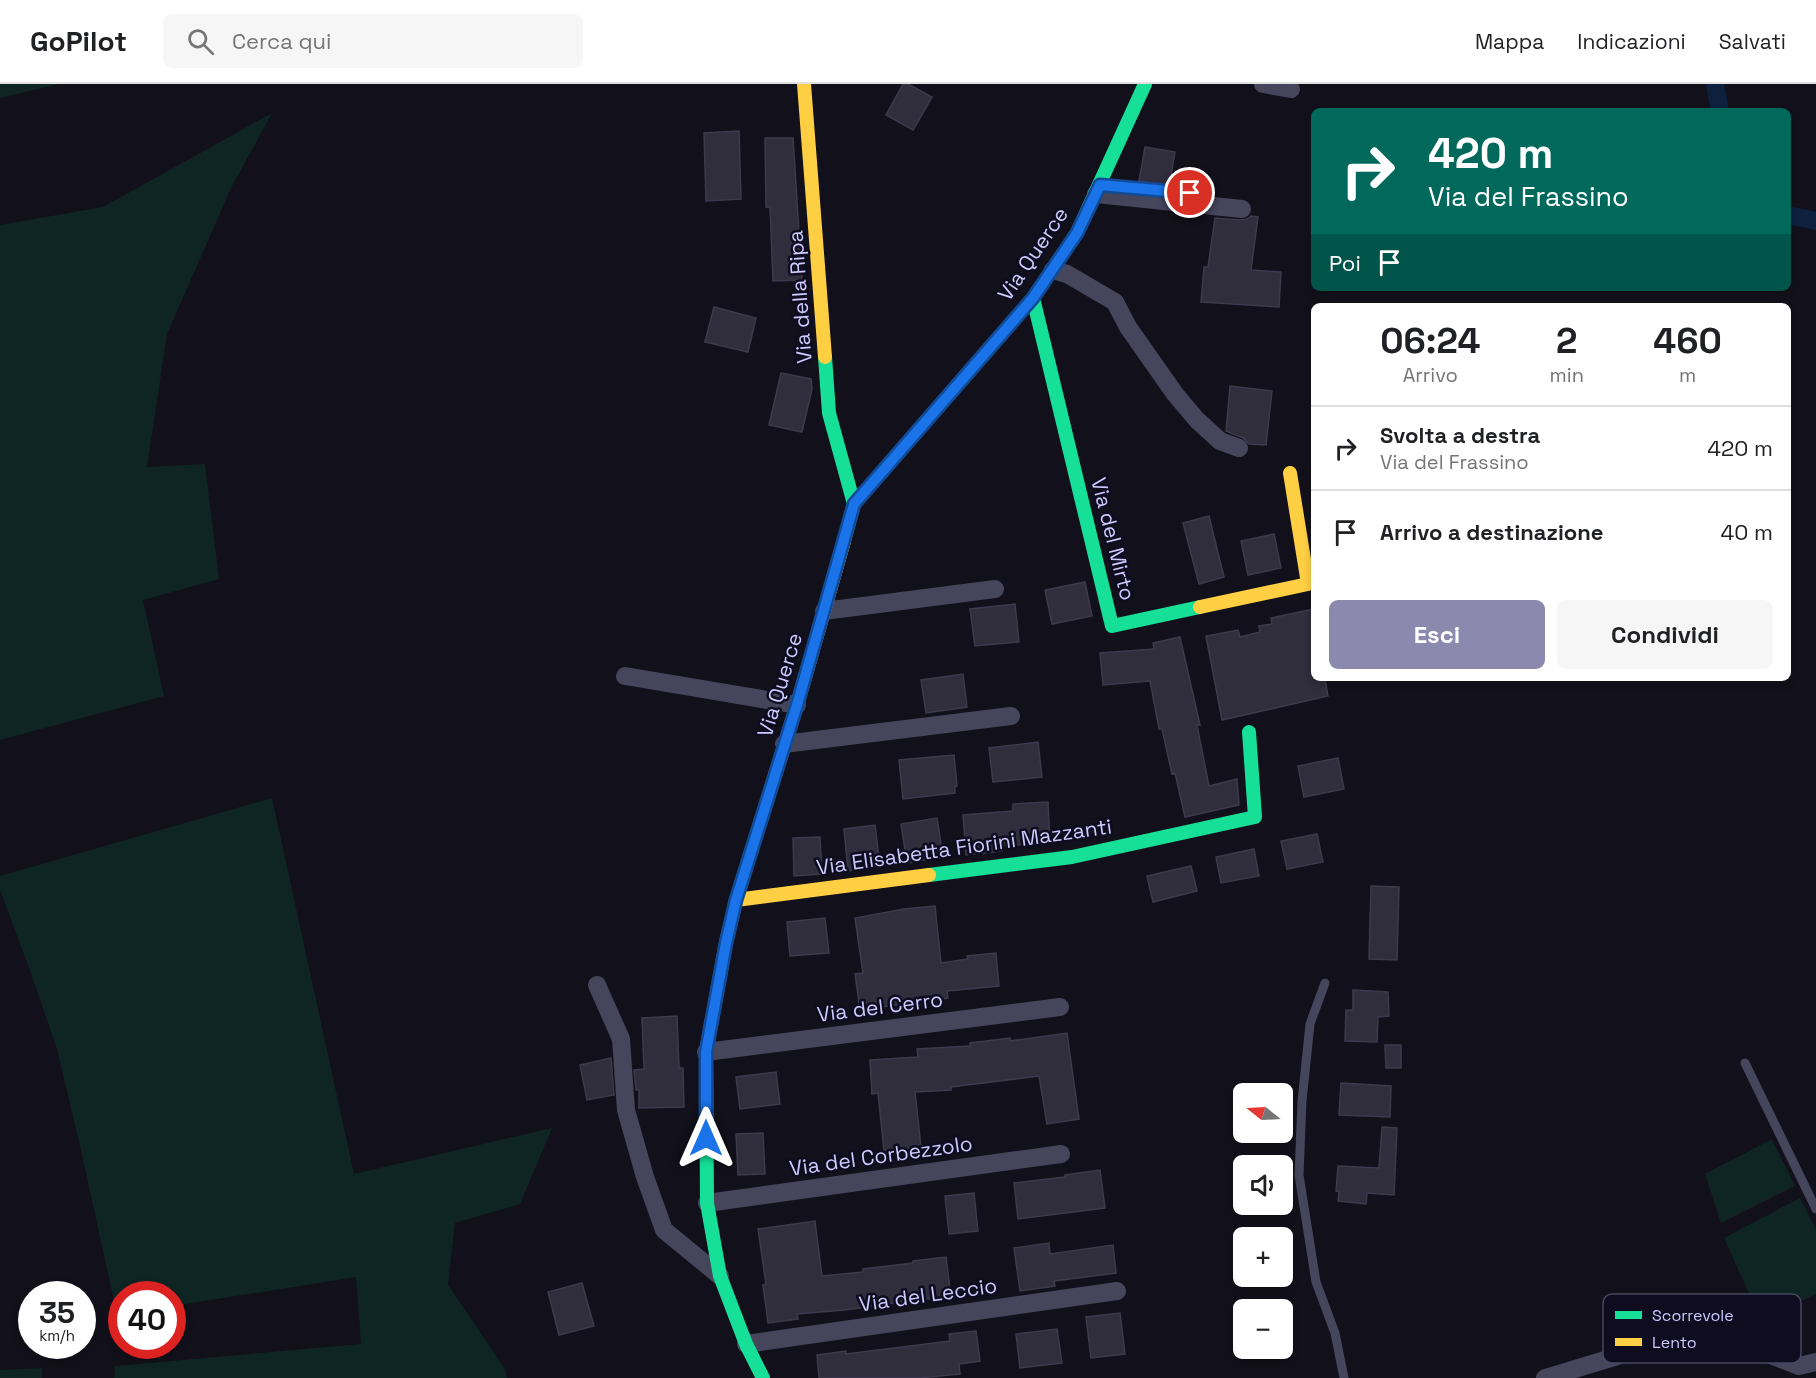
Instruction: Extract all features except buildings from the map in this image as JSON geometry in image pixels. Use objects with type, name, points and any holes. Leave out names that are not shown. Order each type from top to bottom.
[{"type":"street","name":"Via della Ripa","points":[[804,84],[830,413],[854,504]]},
{"type":"street","name":"Via Querce","points":[[763,1378],[746,1344],[720,1276],[707,1203],[706,1052],[736,900],[797,705],[854,504],[1033,298],[1053,270],[1077,233],[1145,84]]},
{"type":"street","points":[[1263,84],[1291,89]]},
{"type":"street","points":[[1098,189],[1212,195]]},
{"type":"street","points":[[1098,189],[1242,209]]},
{"type":"street","points":[[1053,270],[1067,274],[1115,302],[1128,327],[1174,394],[1220,441],[1239,448]]},
{"type":"street","name":"Via del Mirto","points":[[1033,298],[1112,626],[1308,584],[1290,473]]},
{"type":"street","points":[[824,611],[995,589]]},
{"type":"street","points":[[625,676],[797,705]]},
{"type":"street","points":[[784,744],[1011,716]]},
{"type":"street","name":"Via Elisabetta Fiorini Mazzanti","points":[[736,900],[1072,857],[1255,817],[1249,732]]},
{"type":"street","points":[[597,986],[621,1039],[626,1110],[645,1177],[664,1230],[720,1276]]},
{"type":"street","name":"Via del Cerro","points":[[706,1052],[1060,1007]]},
{"type":"street","name":"Via del Corbezzolo","points":[[707,1203],[1061,1154]]},
{"type":"street","name":"Via del Leccio","points":[[746,1344],[1117,1291]]},
{"type":"street","points":[[1545,1378],[1603,1360]]},
{"type":"street","points":[[1791,1363],[1799,1366],[1816,1362]]},
{"type":"lane","points":[[1325,983],[1310,1024],[1302,1101],[1299,1175],[1316,1282],[1335,1333],[1344,1378]]},
{"type":"lane","points":[[1744,1063],[1816,1209]]},
{"type":"green space","points":[[0,84],[59,84],[0,98]]},
{"type":"green space","points":[[272,113],[231,188],[167,334],[147,467],[205,464],[219,579],[143,600],[164,696],[0,740],[0,225],[103,207]]},
{"type":"green space","points":[[272,798],[354,1174],[552,1128],[520,1204],[455,1223],[448,1285],[505,1369],[507,1378],[114,1378],[115,1366],[361,1344],[356,1277],[186,1304],[186,1281],[110,1281],[57,1049],[0,890],[0,876]]},
{"type":"green space","points":[[1772,1139],[1795,1186],[1721,1223],[1705,1174]]},
{"type":"green space","points":[[1800,1198],[1816,1229],[1816,1294],[1801,1301],[1801,1294],[1749,1294],[1724,1238]]},
{"type":"green space","points":[[42,1368],[42,1378],[0,1378],[0,1370]]},
{"type":"waterway","points":[[1715,84],[1719,108]]},
{"type":"waterway","points":[[1791,216],[1816,221]]},
{"type":"traffic: fast","points":[[844,541],[854,504],[1033,298],[1077,233],[1145,84]]},
{"type":"traffic: fast","points":[[1033,298],[1112,626],[1200,607]]},
{"type":"traffic: fast","points":[[825,357],[829,413],[854,504]]},
{"type":"traffic: fast","points":[[929,875],[1072,857],[1255,817],[1249,732]]},
{"type":"traffic: fast","points":[[763,1378],[746,1344],[720,1276],[707,1203],[706,1052],[736,900],[771,788]]},
{"type":"traffic: slow","points":[[804,84],[825,357]]},
{"type":"traffic: slow","points":[[1200,607],[1308,584],[1290,473]]},
{"type":"traffic: slow","points":[[771,788],[844,541]]},
{"type":"traffic: slow","points":[[736,900],[929,875]]},
{"type":"route","points":[[706,1138],[706,1052],[736,900],[797,705],[854,504],[1033,298],[1077,233],[1100,185],[1190,193]]}]
